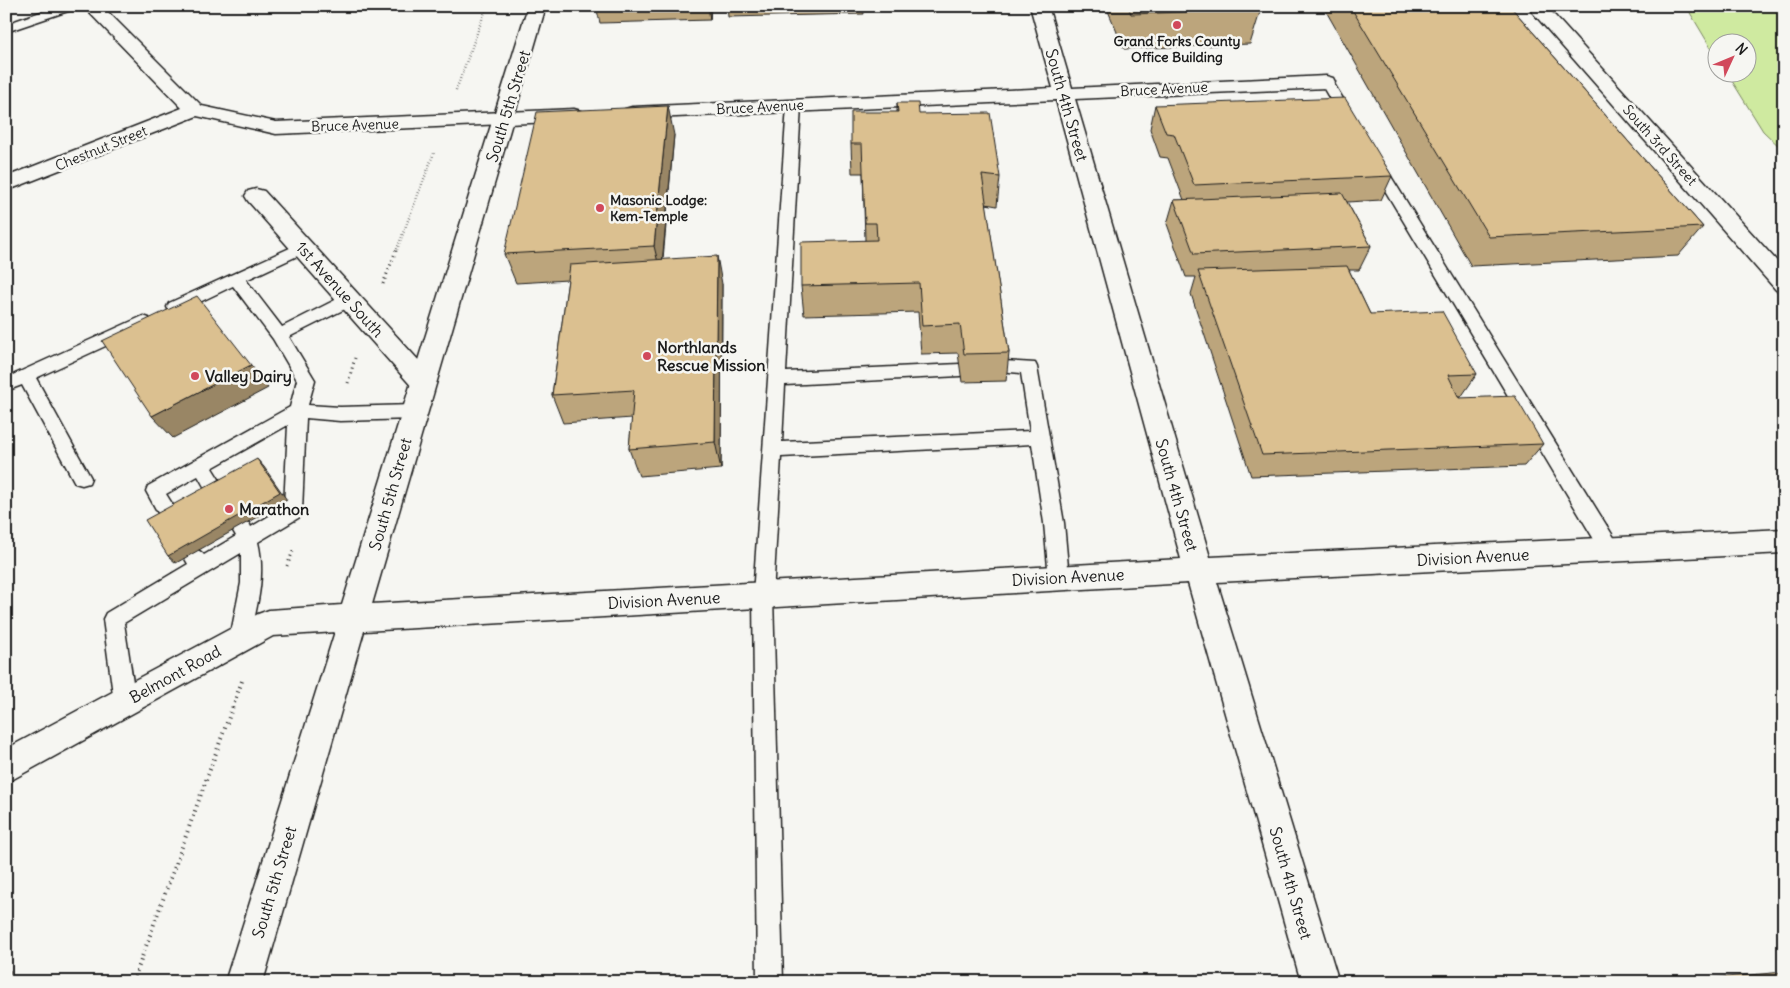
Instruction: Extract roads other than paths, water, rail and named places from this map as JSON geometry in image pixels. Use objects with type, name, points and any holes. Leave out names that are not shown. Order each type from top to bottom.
[{"type":"street","points":[[92,6],[195,110]]},
{"type":"street","name":"South 5th Street","points":[[244,982],[537,6]]},
{"type":"street","name":"South 4th Street","points":[[1039,6],[1199,570],[1320,982]]},
{"type":"street","name":"South 3rd Street","points":[[1536,6],[1784,284]]},
{"type":"street","name":"Bruce Avenue","points":[[615,114],[1326,82]]},
{"type":"street","name":"Bruce Avenue","points":[[195,110],[276,128],[595,114]]},
{"type":"street","name":"Chestnut Street","points":[[6,185],[195,110]]},
{"type":"street","name":"1st Avenue South","points":[[256,196],[423,382]]},
{"type":"street","name":"Division Avenue","points":[[353,618],[1199,570],[1784,541]]},
{"type":"street","name":"Belmont Road","points":[[6,767],[269,623],[353,618]]},
{"type":"lane","points":[[6,28],[70,6]]},
{"type":"lane","points":[[1326,82],[1357,133]]},
{"type":"lane","points":[[770,982],[763,595],[794,106]]},
{"type":"lane","points":[[1367,150],[1611,550]]},
{"type":"lane","points":[[6,386],[303,247]]},
{"type":"lane","points":[[125,702],[113,619],[197,560],[244,533],[293,511],[298,411],[306,380],[279,335],[236,279]]},
{"type":"lane","points":[[279,335],[349,300]]},
{"type":"lane","points":[[1004,367],[1029,367],[1054,523],[1059,578]]},
{"type":"lane","points":[[777,379],[960,370]]},
{"type":"lane","points":[[26,376],[82,478]]},
{"type":"lane","points":[[171,518],[155,490],[298,411],[340,414],[414,412]]},
{"type":"lane","points":[[772,450],[1040,437]]},
{"type":"lane","points":[[201,465],[218,492]]},
{"type":"lane","points":[[240,638],[253,564],[244,533]]},
{"type":"place","name":"Grand Forks County Office Building","points":[[1177,25]]},
{"type":"place","name":"Masonic Lodge: Kem-Temple","points":[[600,208]]},
{"type":"place","name":"Northlands Rescue Mission","points":[[647,356]]},
{"type":"place","name":"Valley Dairy","points":[[195,376]]},
{"type":"place","name":"Marathon","points":[[229,509]]}]
